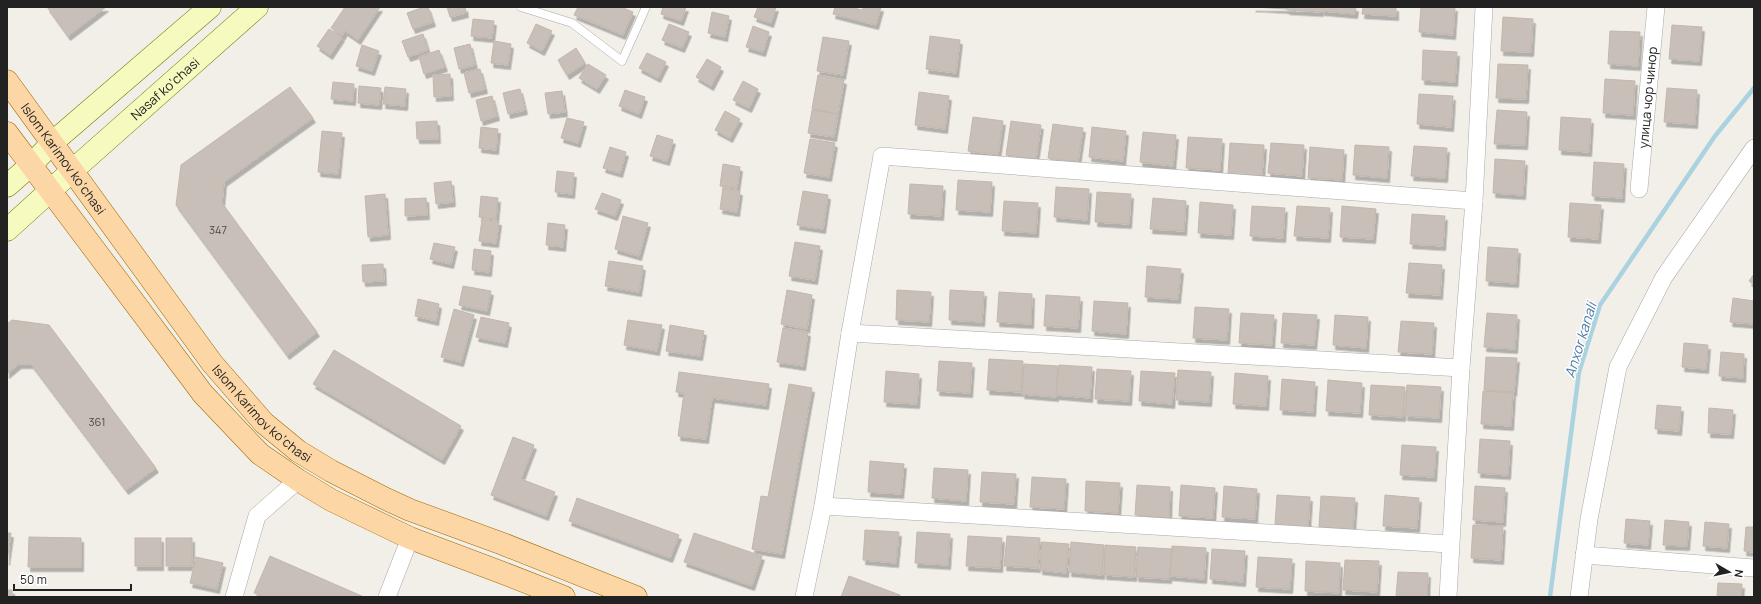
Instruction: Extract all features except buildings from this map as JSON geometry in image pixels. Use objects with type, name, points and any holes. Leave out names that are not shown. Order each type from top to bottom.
[{"type":"main road","points":[[7,186],[31,166],[53,142],[210,7]]},
{"type":"main road","name":"Nasaf ko‘chasi","points":[[7,230],[257,7]]},
{"type":"main road","name":"Islom Karimov ko‘chasi","points":[[7,81],[53,142],[212,363],[264,423],[298,451],[345,478],[410,510],[503,544],[636,597]]},
{"type":"main road","name":"Islom Karimov ko‘chasi","points":[[7,133],[203,394],[260,454],[331,500],[410,538],[564,597]]},
{"type":"street","points":[[1448,597],[1461,368],[1474,201],[1484,7]]},
{"type":"street","name":"улица чор чинор","points":[[1638,189],[1656,7]]},
{"type":"street","points":[[1579,597],[1584,555],[1618,368],[1664,277],[1754,148]]},
{"type":"street","points":[[804,597],[823,506],[850,333],[882,156],[1474,201]]},
{"type":"street","points":[[850,333],[1461,368]]},
{"type":"street","points":[[234,597],[257,516],[298,480]]},
{"type":"street","points":[[823,506],[1450,544]]},
{"type":"street","points":[[387,597],[410,538]]},
{"type":"street","points":[[1584,555],[1754,568]]},
{"type":"lane","points":[[521,7],[572,23],[622,61],[646,7]]},
{"type":"waterway","name":"Anxor kanali","points":[[1550,597],[1579,372],[1600,305],[1715,136],[1754,88]]}]
